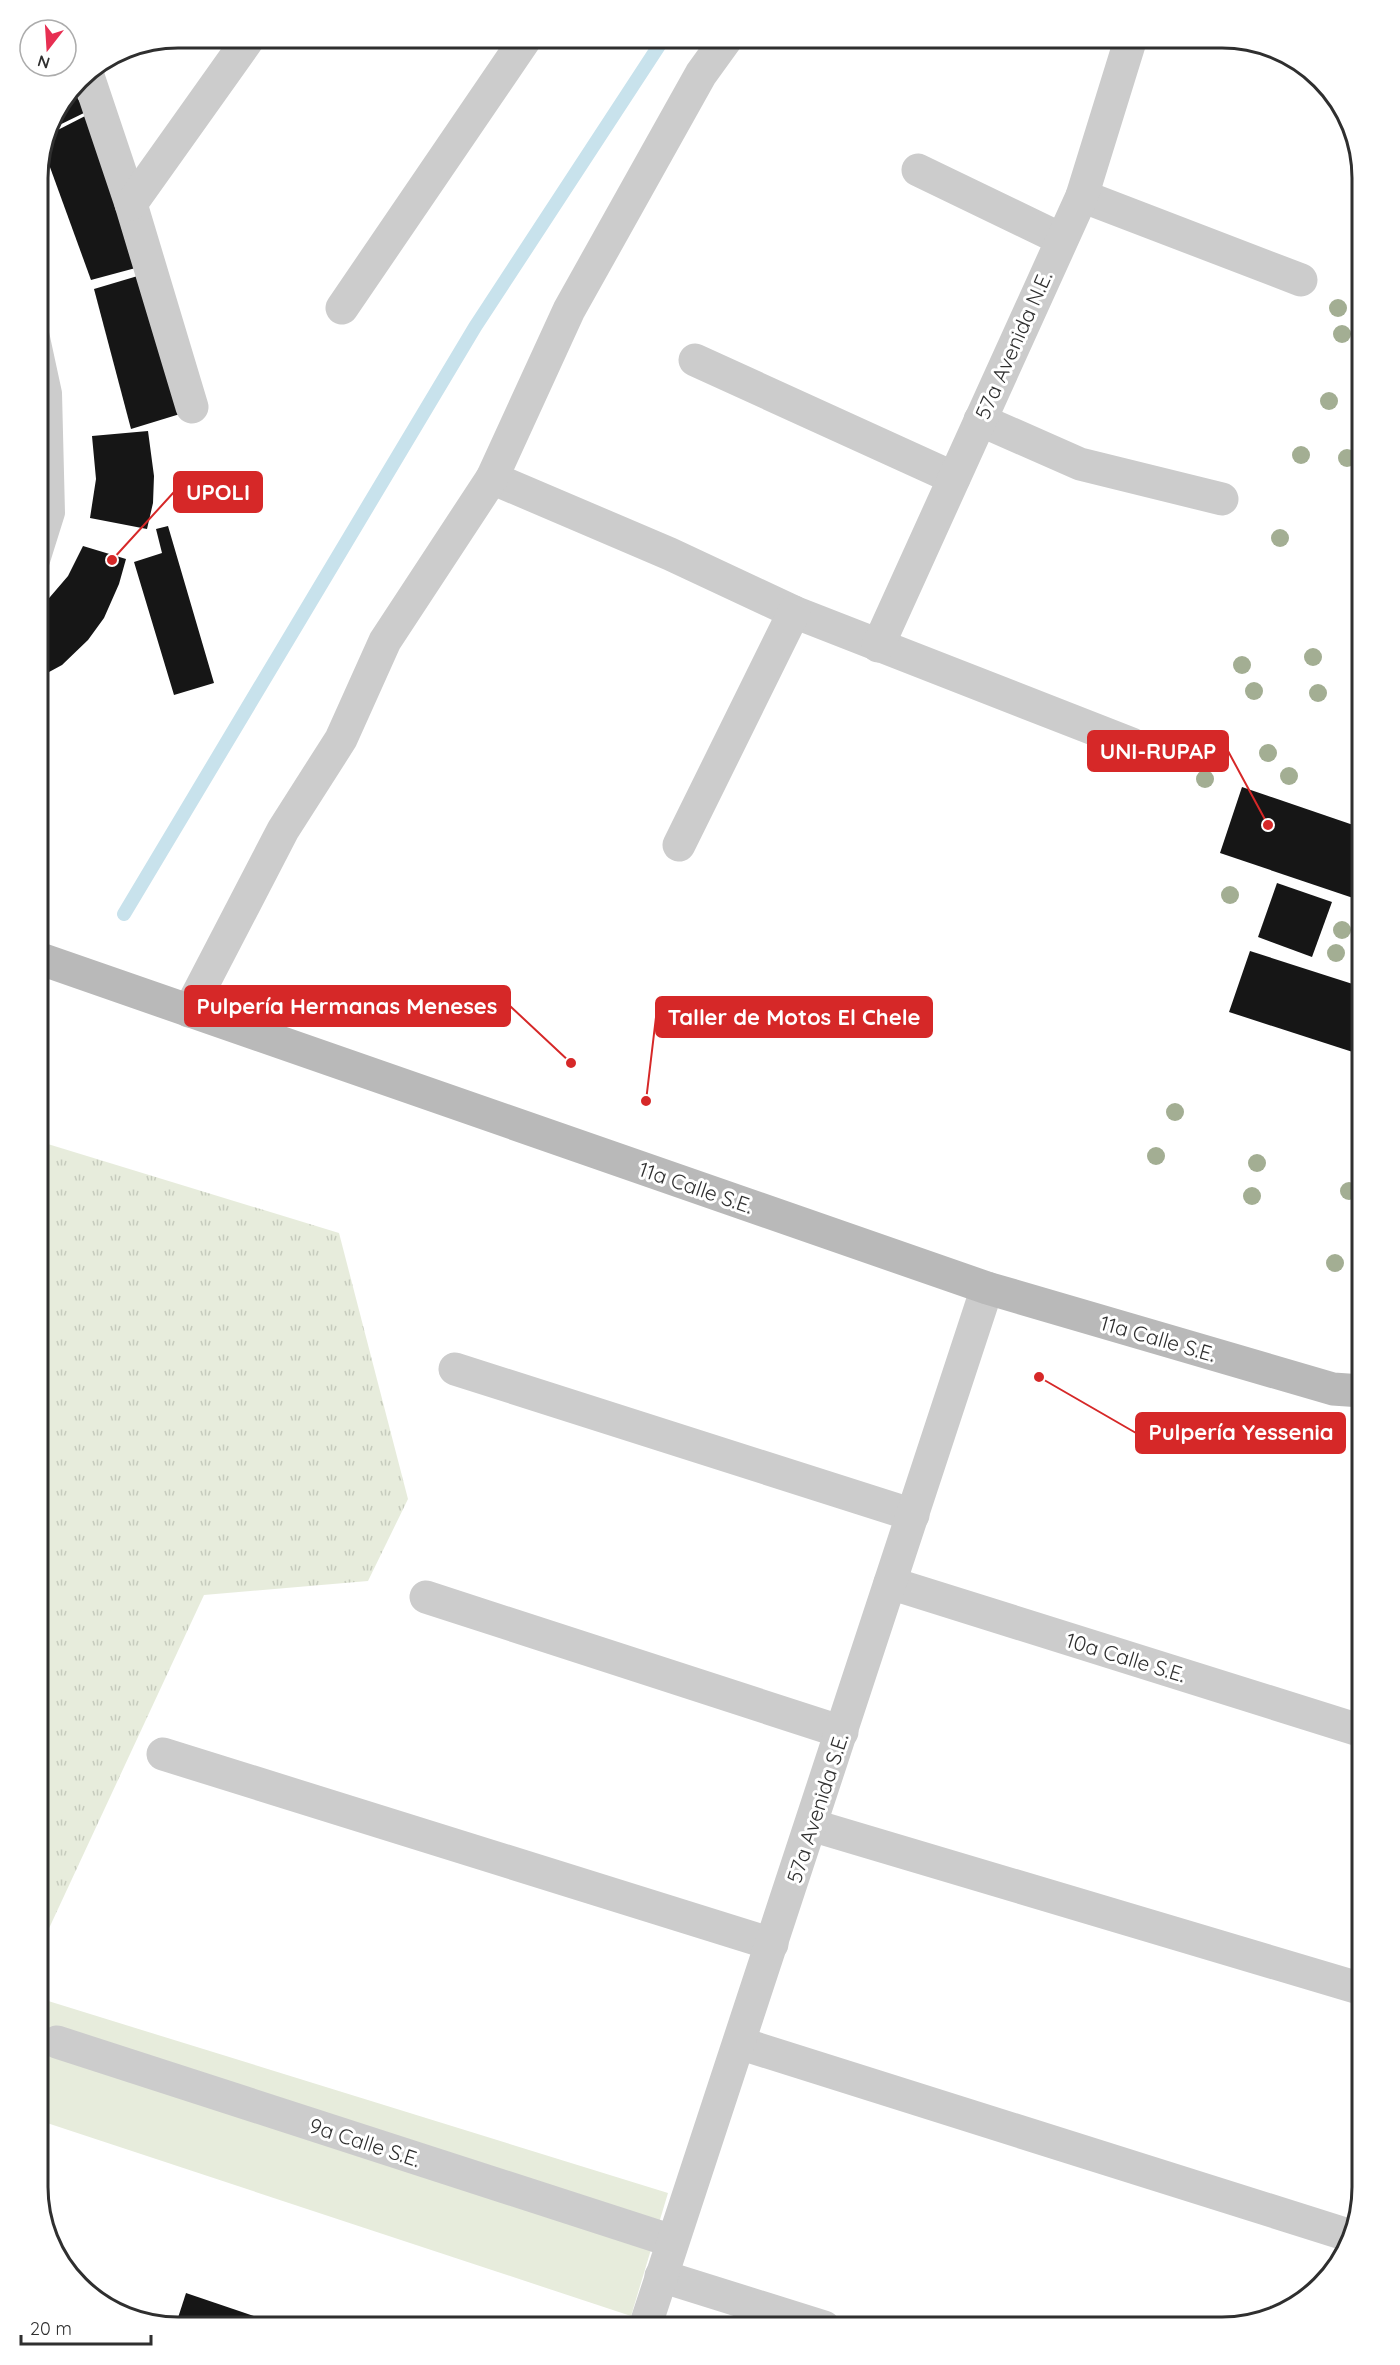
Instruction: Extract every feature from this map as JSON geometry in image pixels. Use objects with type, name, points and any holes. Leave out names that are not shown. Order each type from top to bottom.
[{"type":"street","points":[[130,204],[242,48]]},
{"type":"street","points":[[342,308],[519,48]]},
{"type":"street","points":[[189,1011],[283,830],[341,739],[385,641],[492,478],[569,310],[701,74],[720,48]]},
{"type":"street","name":"57a Avenida N.E.","points":[[878,646],[1082,196],[1128,48]]},
{"type":"street","points":[[90,82],[192,407]]},
{"type":"street","points":[[918,170],[1061,239]]},
{"type":"street","points":[[1082,196],[1301,280]]},
{"type":"street","points":[[695,360],[954,478]]},
{"type":"street","points":[[980,420],[1080,464],[1222,499]]},
{"type":"street","points":[[492,478],[670,554],[794,612],[1132,744]]},
{"type":"street","points":[[679,845],[794,612]]},
{"type":"street","name":"11a Calle S.E.","points":[[48,962],[987,1288],[1333,1389],[1352,1390]]},
{"type":"street","name":"57a Avenida S.E.","points":[[648,2317],[987,1288]]},
{"type":"street","points":[[455,1369],[913,1515]]},
{"type":"street","name":"10a Calle S.E.","points":[[891,1583],[1352,1728]]},
{"type":"street","points":[[426,1597],[842,1732]]},
{"type":"street","points":[[163,1754],[772,1944]]},
{"type":"street","points":[[811,1825],[1352,1986]]},
{"type":"street","name":"9a Calle S.E.","points":[[57,2042],[672,2241]]},
{"type":"street","points":[[739,2043],[1343,2233]]},
{"type":"street","points":[[661,2276],[792,2317]]},
{"type":"lane","points":[[48,379],[51,393],[54,513],[48,532]]},
{"type":"green space","points":[[48,1144],[339,1233],[408,1499],[368,1581],[204,1595],[48,1930]]},
{"type":"green space","points":[[48,2001],[668,2193],[631,2316],[48,2123]]},
{"type":"building","points":[[77,97],[86,112],[59,125]]},
{"type":"building","points":[[91,113],[143,266],[91,280],[49,164],[57,130]]},
{"type":"building","points":[[141,275],[180,414],[131,429],[94,289]]},
{"type":"building","points":[[148,431],[154,476],[153,503],[147,529],[90,518],[96,479],[92,436]]},
{"type":"building","points":[[168,526],[214,683],[174,695],[134,562],[162,553],[156,529]]},
{"type":"building","points":[[83,546],[126,559],[119,584],[104,618],[88,640],[62,665],[48,673],[48,599],[68,576]]},
{"type":"building","points":[[1242,787],[1352,825],[1352,898],[1220,853]]},
{"type":"building","points":[[1277,883],[1332,902],[1312,957],[1258,937]]},
{"type":"building","points":[[1250,951],[1352,984],[1352,1052],[1229,1012]]},
{"type":"building","points":[[186,2293],[257,2317],[178,2317]]},
{"type":"waterway","points":[[124,914],[475,327],[657,48]]},
{"type":"place","name":"UPOLI","points":[[112,560]]},
{"type":"place","name":"UNI-RUPAP","points":[[1268,825]]},
{"type":"place","name":"Pulpería Hermanas Meneses","points":[[571,1063]]},
{"type":"place","name":"Taller de Motos El Chele","points":[[646,1101]]},
{"type":"place","name":"Pulpería Yessenia","points":[[1039,1377]]}]
